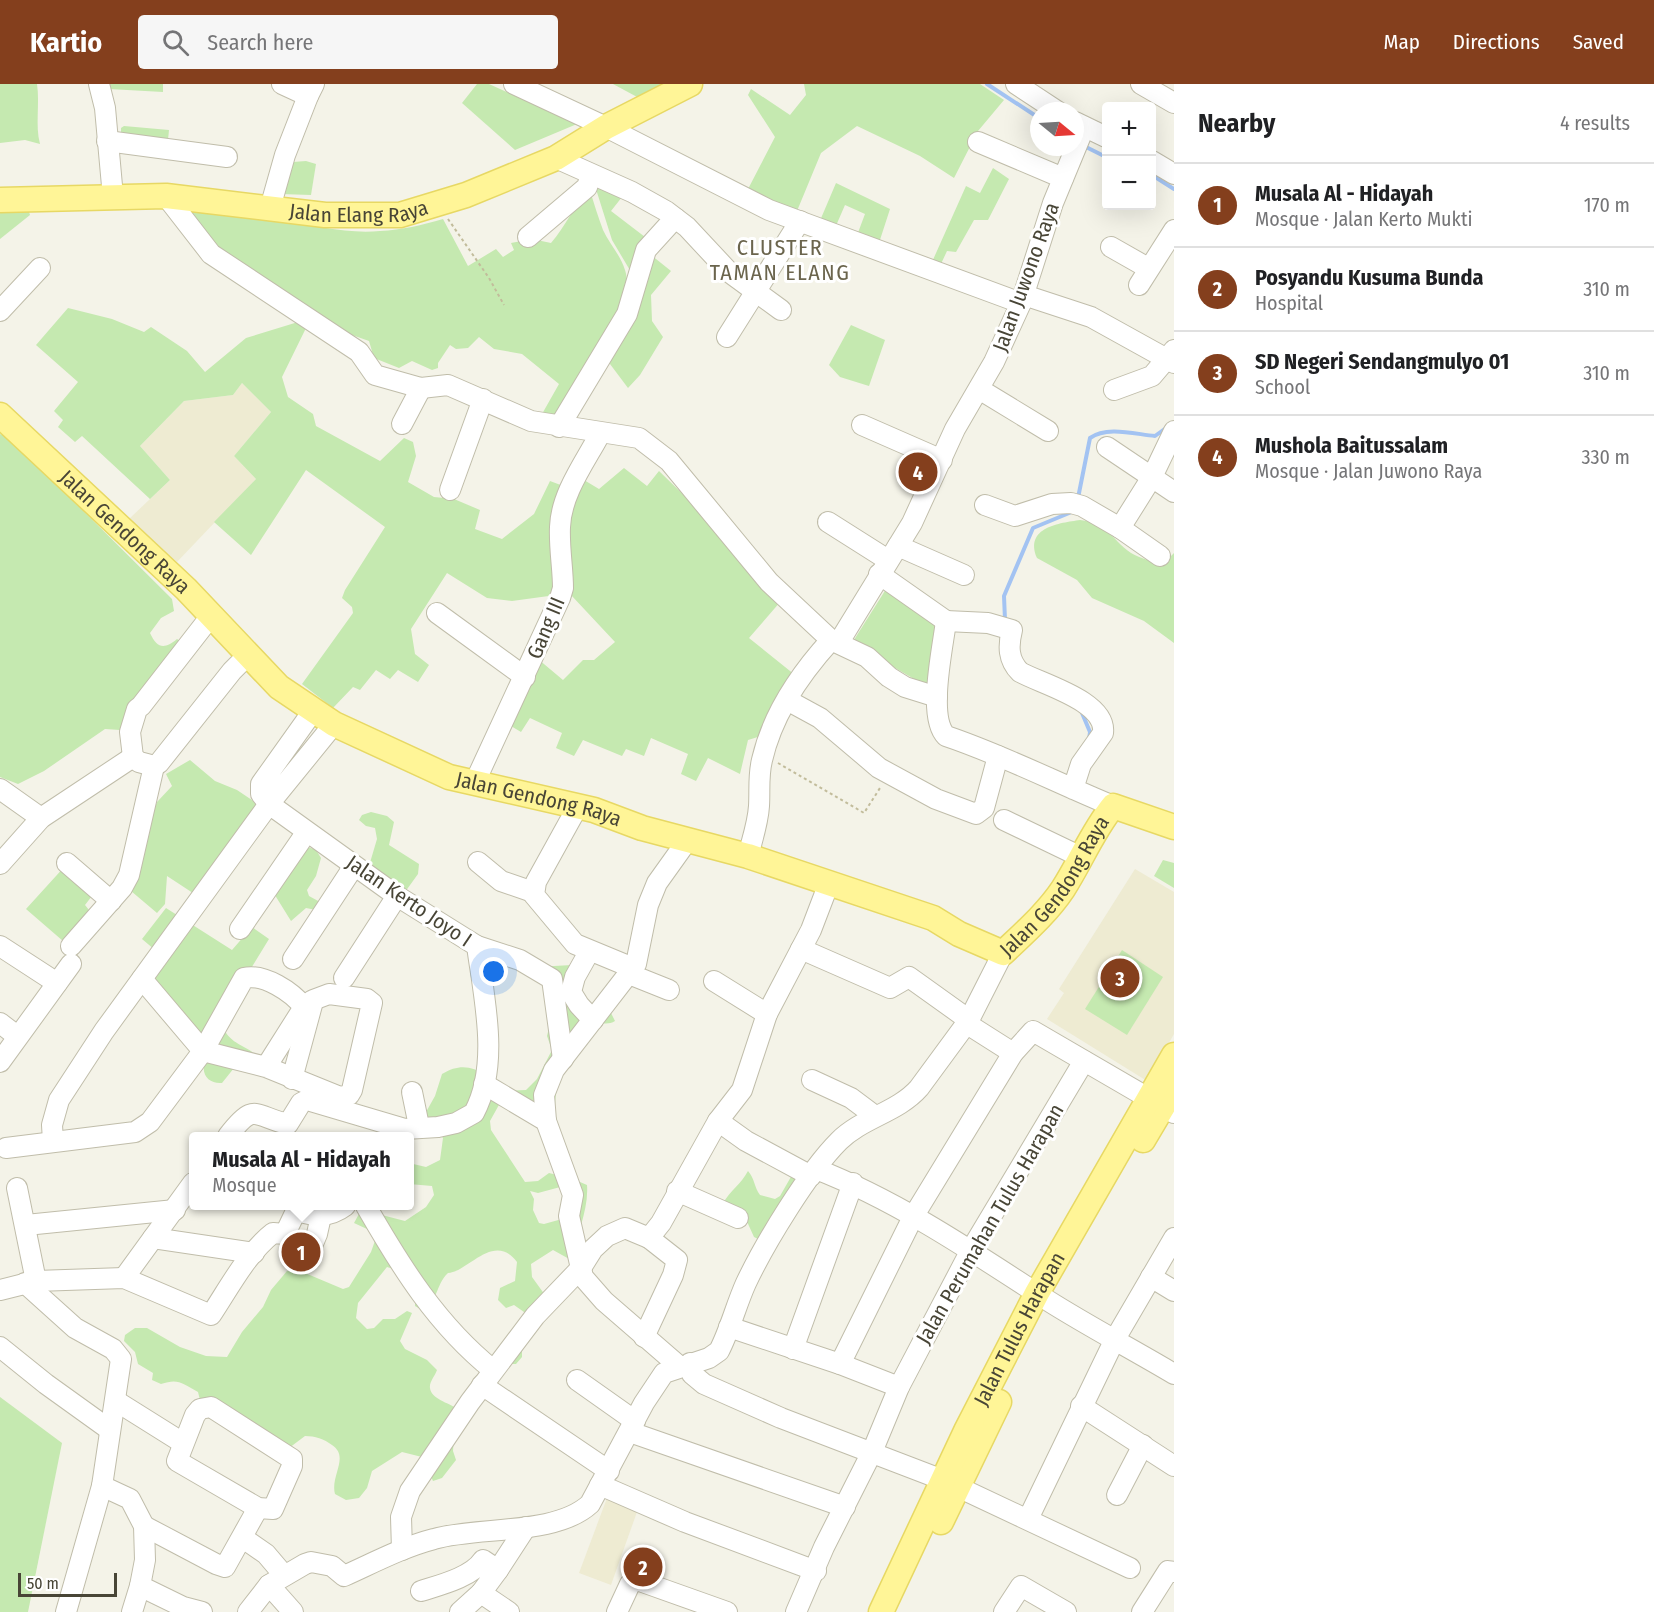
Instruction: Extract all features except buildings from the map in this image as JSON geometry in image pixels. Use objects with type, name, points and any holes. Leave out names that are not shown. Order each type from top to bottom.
[{"type":"main road","name":"Jalan Elang Raya","points":[[0,200],[166,196],[325,215],[392,215],[466,195],[556,158],[606,127],[690,84]]},
{"type":"main road","name":"Jalan Gendong Raya","points":[[0,415],[186,589],[279,687],[334,723],[449,777],[578,806],[687,842],[748,856],[787,871],[933,918],[959,934],[1003,953],[1024,934],[1062,890],[1095,829],[1113,806]]},
{"type":"main road","points":[[1113,806],[1174,827]]},
{"type":"main road","name":"Jalan Tulus Harapan","points":[[881,1612],[951,1483],[1042,1296],[1101,1196],[1165,1101],[1174,1055]]},
{"type":"main road","name":"Jalan Tulus Harapan","points":[[898,1612],[951,1483]]},
{"type":"street","points":[[99,84],[105,108],[113,197]]},
{"type":"street","points":[[270,208],[285,155],[311,90],[282,84]]},
{"type":"street","points":[[514,84],[606,127],[759,206],[1022,299],[1090,317],[1172,357],[1152,376],[1114,390]]},
{"type":"street","points":[[1016,84],[1043,102]]},
{"type":"street","points":[[1147,91],[1174,103]]},
{"type":"street","points":[[1084,133],[1102,136]]},
{"type":"street","points":[[107,141],[227,157]]},
{"type":"street","points":[[978,142],[1063,178]]},
{"type":"street","name":"Jalan Juwono Raya","points":[[748,856],[759,809],[758,778],[764,753],[786,700],[811,662],[835,641],[912,523],[955,429],[979,388],[1022,299],[1071,156]]},
{"type":"street","points":[[556,158],[632,192],[675,218],[729,272],[781,310]]},
{"type":"street","points":[[1156,163],[1174,174]]},
{"type":"street","points":[[528,237],[587,187],[591,175]]},
{"type":"street","points":[[166,196],[211,254],[359,352],[375,375],[421,388],[448,385],[483,399],[512,415],[600,434],[630,435],[656,449],[769,582],[835,641],[867,657],[889,677],[905,687],[937,697]]},
{"type":"street","points":[[560,427],[627,314],[646,250],[675,218]]},
{"type":"street","points":[[728,337],[800,221]]},
{"type":"street","points":[[1111,247],[1143,276],[1174,230]]},
{"type":"street","points":[[0,310],[40,268]]},
{"type":"street","points":[[402,424],[421,388]]},
{"type":"street","points":[[979,388],[1048,431]]},
{"type":"street","points":[[450,490],[483,399]]},
{"type":"street","points":[[862,425],[942,460]]},
{"type":"street","points":[[1123,522],[1152,477],[1174,431]]},
{"type":"street","name":"Gang III","points":[[474,784],[525,677],[563,588],[560,527],[565,501],[600,434]]},
{"type":"street","points":[[1107,447],[1174,492]]},
{"type":"street","points":[[985,505],[1015,516],[1052,504],[1077,504],[1123,522],[1160,556]]},
{"type":"street","points":[[828,522],[888,560],[946,621],[1010,626],[1010,652],[1014,665],[1020,672],[1078,698],[1104,726],[1100,738],[1081,764],[1075,786]]},
{"type":"street","points":[[888,560],[964,574]]},
{"type":"street","points":[[437,613],[525,677]]},
{"type":"street","points":[[133,757],[130,732],[137,709],[211,616]]},
{"type":"street","points":[[946,621],[937,697],[939,723],[946,736],[1075,786],[1113,806]]},
{"type":"street","points":[[0,1062],[57,983],[71,955],[129,875],[153,766],[173,746],[188,724],[248,655]]},
{"type":"street","points":[[786,700],[820,718],[886,773],[936,799],[979,814],[984,808],[998,756]]},
{"type":"street","points":[[269,804],[261,794],[261,784],[313,711]]},
{"type":"street","points":[[53,1141],[52,1125],[59,1100],[142,979],[269,804],[334,723]]},
{"type":"street","points":[[133,757],[153,766]]},
{"type":"street","points":[[0,864],[41,818],[133,757]]},
{"type":"street","points":[[0,789],[41,818]]},
{"type":"street","name":"Jalan Kerto Joyo I","points":[[232,1132],[243,1117],[249,1114],[260,1114],[290,1124],[301,1103],[309,1100],[409,1130],[438,1127],[465,1119],[474,1113],[479,1103],[488,1050],[477,946],[397,896],[306,833],[269,804]]},
{"type":"street","points":[[533,892],[578,806]]},
{"type":"street","points":[[1004,820],[1081,857]]},
{"type":"street","points":[[240,929],[306,833]]},
{"type":"street","points":[[687,842],[657,883],[648,905],[631,971],[554,1070],[544,1095],[546,1121],[573,1195],[569,1216],[581,1268],[594,1292],[645,1337],[685,1364],[692,1374],[704,1384],[781,1418],[951,1483],[1130,1568]]},
{"type":"street","points":[[478,862],[501,881],[533,892],[570,940],[589,952],[669,990]]},
{"type":"street","points":[[67,863],[111,901]]},
{"type":"street","points":[[292,959],[354,866]]},
{"type":"street","points":[[648,1238],[661,1222],[718,1121],[742,1090],[767,1014],[801,949],[829,883]]},
{"type":"street","points":[[344,978],[397,896]]},
{"type":"street","points":[[0,946],[57,983]]},
{"type":"street","points":[[477,946],[520,960],[552,979],[563,1059]]},
{"type":"street","points":[[801,949],[890,988],[909,977],[969,1020],[972,1027],[1013,1053]]},
{"type":"street","points":[[589,952],[575,977],[572,992],[579,1005],[593,1020]]},
{"type":"street","points":[[248,1612],[276,1580],[312,1562],[332,1566],[344,1576],[402,1550],[454,1534],[526,1527],[571,1517],[582,1512],[590,1504],[664,1373],[714,1356],[724,1341],[748,1280],[813,1172],[840,1140],[875,1116],[911,1097],[969,1020],[1003,953]]},
{"type":"street","points":[[6,1148],[135,1132],[150,1122],[202,1051],[244,978],[253,977],[279,986],[309,1003]]},
{"type":"street","points":[[142,979],[202,1051],[266,1067],[334,1095],[349,1095],[364,1045],[372,1008],[370,1001],[329,994],[309,1003],[266,1067]]},
{"type":"street","points":[[714,981],[767,1014]]},
{"type":"street","points":[[292,1079],[309,1003]]},
{"type":"street","points":[[0,1023],[17,1036]]},
{"type":"street","points":[[840,1364],[913,1217],[1013,1053],[1033,1031],[1083,1061],[1165,1101]]},
{"type":"street","name":"Jalan Perumahan Tulus Harapan","points":[[796,1612],[816,1571],[824,1547],[872,1452],[899,1387],[971,1250],[1083,1061]]},
{"type":"street","points":[[812,1080],[842,1092],[875,1116]]},
{"type":"street","points":[[484,1084],[546,1121]]},
{"type":"street","points":[[409,1130],[412,1092]]},
{"type":"street","points":[[718,1121],[746,1142],[813,1172],[853,1183],[971,1250],[1042,1296],[1174,1374]]},
{"type":"street","points":[[793,1349],[853,1183]]},
{"type":"street","points":[[17,1188],[26,1226],[30,1282],[75,1328],[120,1355],[116,1401],[102,1486],[66,1612]]},
{"type":"street","points":[[124,1278],[189,1189]]},
{"type":"street","points":[[677,1191],[738,1218]]},
{"type":"street","points":[[26,1226],[175,1210]]},
{"type":"street","points":[[0,1290],[30,1282],[124,1278],[211,1315],[254,1253],[273,1233],[285,1234],[295,1210]]},
{"type":"street","points":[[302,1210],[321,1216],[334,1215],[340,1210]]},
{"type":"street","points":[[368,1210],[403,1271],[487,1377],[604,1478],[685,1522],[816,1571]]},
{"type":"street","points":[[306,1260],[317,1234],[321,1216]]},
{"type":"street","points":[[402,1550],[401,1517],[410,1491],[487,1377],[535,1316],[581,1268],[600,1242],[618,1229],[625,1228],[648,1238],[677,1260],[673,1275],[645,1337]]},
{"type":"street","points":[[153,1238],[254,1253]]},
{"type":"street","points":[[1028,1518],[1115,1339],[1174,1238]]},
{"type":"street","points":[[1151,1277],[1174,1291]]},
{"type":"street","points":[[729,1328],[840,1364],[899,1387]]},
{"type":"street","points":[[0,1347],[46,1384],[110,1430]]},
{"type":"street","points":[[577,1380],[633,1426],[845,1507]]},
{"type":"street","points":[[116,1401],[183,1443]]},
{"type":"street","points":[[1081,1406],[1174,1466]]},
{"type":"street","points":[[211,1407],[290,1457],[292,1466],[276,1507],[258,1508],[178,1463],[176,1459],[200,1409],[211,1407]]},
{"type":"street","points":[[1117,1495],[1143,1446]]},
{"type":"street","points":[[102,1486],[130,1499],[144,1526],[145,1560],[132,1612]]},
{"type":"street","points":[[144,1526],[222,1567],[227,1565],[258,1508]]},
{"type":"street","points":[[460,1612],[481,1593],[526,1527]]},
{"type":"street","points":[[243,1538],[266,1554],[276,1580],[293,1612]]},
{"type":"street","points":[[421,1591],[459,1579],[479,1566],[483,1560],[498,1570]]},
{"type":"street","points":[[1142,1612],[1168,1571],[1174,1572]]},
{"type":"street","points":[[617,1612],[630,1584],[637,1580],[727,1612]]},
{"type":"street","points":[[140,1586],[183,1607],[202,1612]]},
{"type":"street","points":[[1004,1612],[1018,1588],[1023,1586],[1066,1612]]},
{"type":"street","points":[[481,1593],[509,1612]]},
{"type":"path","points":[[439,203],[504,305]]},
{"type":"path","points":[[764,753],[864,813],[886,773]]},
{"type":"shaded area","points":[[242,383],[271,412],[234,456],[256,479],[177,562],[129,519],[170,480],[140,446],[184,401],[233,395]]},
{"type":"shaded area","points":[[1135,869],[1174,892],[1174,1034],[1147,1081],[1047,1019],[1064,993],[1059,989]]},
{"type":"shaded area","points":[[607,1498],[637,1512],[611,1585],[579,1573]]},
{"type":"green space","points":[[0,84],[37,84],[40,144],[25,140],[0,143]]},
{"type":"green space","points":[[106,84],[163,84],[163,92],[109,89]]},
{"type":"green space","points":[[477,84],[489,84],[577,124],[515,150],[462,103]]},
{"type":"green space","points":[[613,84],[670,84],[639,98]]},
{"type":"green space","points":[[804,84],[980,84],[1004,100],[978,131],[954,178],[920,156],[857,126],[821,153],[797,211],[747,191],[775,137],[748,95],[751,89],[790,115],[806,95]]},
{"type":"green space","points":[[124,126],[169,130],[167,150],[121,137],[121,128]]},
{"type":"green space","points":[[306,161],[316,164],[311,195],[280,194],[293,162]]},
{"type":"green space","points":[[993,168],[1009,179],[988,220],[974,220],[956,252],[947,251],[940,266],[932,262],[966,186],[980,193]]},
{"type":"green space","points":[[836,183],[890,209],[878,246],[856,238],[865,214],[845,205],[835,228],[819,223]]},
{"type":"green space","points":[[595,186],[622,197],[611,211],[645,237],[631,272],[612,240]]},
{"type":"green space","points":[[590,191],[603,230],[625,270],[627,286],[614,324],[555,414],[542,414],[559,384],[522,354],[494,349],[479,337],[468,348],[456,349],[450,345],[438,363],[438,368],[432,370],[412,361],[399,368],[374,358],[369,341],[335,329],[215,246],[187,212],[260,217],[332,229],[368,232],[396,230],[443,219],[468,266],[496,249],[503,257],[514,250],[511,243],[532,239],[551,243]]},
{"type":"green space","points":[[26,203],[30,215],[0,239],[0,205]]},
{"type":"green space","points":[[651,255],[671,271],[651,295],[652,321],[663,337],[640,375],[628,388],[610,364],[611,352]]},
{"type":"green space","points":[[68,308],[112,319],[144,332],[151,327],[187,351],[205,372],[246,338],[298,322],[306,328],[282,377],[288,397],[313,414],[316,426],[380,461],[404,438],[413,442],[416,456],[408,482],[434,497],[454,499],[480,510],[475,529],[502,539],[534,514],[550,481],[566,487],[556,595],[512,601],[487,598],[447,573],[411,629],[415,654],[429,665],[418,682],[398,670],[390,679],[376,670],[360,690],[353,687],[333,708],[302,684],[353,613],[352,607],[342,598],[385,527],[306,470],[251,555],[214,522],[256,479],[234,456],[271,412],[242,383],[233,395],[184,401],[140,446],[170,480],[150,499],[82,436],[75,442],[58,427],[63,420],[54,411],[78,382],[36,345]]},
{"type":"green space","points":[[851,325],[885,340],[869,386],[840,377],[829,365]]},
{"type":"green space","points":[[0,434],[10,438],[172,599],[174,611],[161,618],[150,633],[155,642],[161,646],[168,645],[177,639],[183,643],[139,696],[120,730],[105,729],[44,771],[18,784],[0,777]]},
{"type":"green space","points":[[624,468],[647,486],[659,471],[695,506],[781,601],[749,638],[795,675],[761,736],[748,740],[740,774],[708,758],[696,781],[681,774],[688,754],[651,738],[644,756],[626,749],[622,756],[583,740],[574,756],[556,748],[562,733],[530,718],[521,732],[506,723],[538,659],[563,680],[583,660],[594,660],[615,642],[571,595],[566,519],[584,480],[599,489]]},
{"type":"green space","points":[[1080,520],[1097,524],[1131,553],[1143,558],[1163,564],[1174,553],[1174,643],[1144,621],[1092,598],[1077,580],[1037,558],[1034,548],[1035,539],[1040,533],[1054,525]]},
{"type":"green space","points":[[888,586],[936,620],[928,687],[852,643]]},
{"type":"green space","points":[[190,760],[215,781],[237,790],[258,804],[199,897],[167,876],[165,904],[157,913],[131,891],[157,802],[172,786],[166,774]]},
{"type":"green space","points":[[371,812],[387,816],[394,822],[389,845],[419,864],[418,874],[405,892],[369,866],[377,839],[375,828],[366,826],[359,820],[362,815]]},
{"type":"green space","points":[[308,847],[316,850],[321,858],[316,876],[307,890],[309,896],[320,902],[316,910],[306,908],[291,921],[273,892]]},
{"type":"green space","points":[[1163,860],[1174,863],[1174,888],[1154,876]]},
{"type":"green space","points":[[66,865],[95,892],[85,905],[89,910],[63,941],[26,909]]},
{"type":"green space","points":[[166,908],[232,950],[252,927],[269,939],[250,970],[224,1029],[231,1039],[259,1058],[234,1068],[222,1083],[211,1081],[206,1076],[204,1065],[148,984],[155,950],[142,939]]},
{"type":"green space","points":[[1122,950],[1163,977],[1127,1035],[1085,1009]]},
{"type":"green space","points":[[572,965],[581,1004],[611,1013],[615,1021],[597,1025],[587,1031],[572,1049],[558,1083],[555,1106],[500,1103],[490,1121],[491,1130],[525,1182],[538,1181],[549,1173],[557,1175],[564,1186],[538,1193],[530,1191],[534,1199],[533,1210],[539,1223],[544,1224],[562,1219],[573,1186],[580,1182],[587,1185],[584,1213],[571,1260],[553,1250],[531,1264],[532,1277],[545,1295],[522,1347],[522,1357],[516,1364],[509,1364],[526,1318],[524,1312],[514,1305],[506,1308],[498,1300],[500,1288],[515,1281],[517,1262],[508,1254],[499,1250],[490,1252],[448,1273],[431,1303],[420,1309],[415,1306],[415,1294],[409,1274],[387,1267],[358,1303],[356,1318],[367,1329],[374,1328],[383,1319],[395,1319],[407,1311],[412,1313],[400,1341],[405,1349],[427,1360],[437,1370],[430,1384],[431,1392],[437,1398],[456,1408],[453,1451],[456,1460],[442,1478],[433,1481],[422,1457],[402,1452],[372,1471],[367,1488],[359,1498],[346,1500],[335,1494],[335,1480],[340,1461],[337,1450],[329,1443],[316,1437],[305,1436],[289,1448],[201,1404],[198,1392],[184,1384],[172,1381],[161,1384],[152,1380],[153,1373],[138,1364],[135,1352],[124,1341],[125,1335],[135,1328],[147,1328],[180,1347],[206,1356],[227,1357],[242,1332],[263,1307],[271,1290],[287,1271],[305,1273],[343,1289],[349,1287],[371,1252],[376,1238],[367,1229],[354,1223],[360,1212],[405,1221],[426,1207],[434,1195],[432,1186],[414,1184],[414,1164],[426,1167],[440,1160],[443,1138],[427,1118],[426,1112],[435,1096],[442,1074],[461,1067],[469,1068],[484,1074],[505,1091],[526,1090],[537,1079],[552,1050],[547,1036],[550,1009],[536,967]]},
{"type":"green space","points":[[748,1171],[760,1195],[775,1199],[780,1196],[792,1175],[800,1175],[762,1241],[754,1237],[744,1215],[723,1203]]},
{"type":"green space","points":[[0,1397],[62,1443],[28,1612],[0,1612]]},
{"type":"waterway","points":[[987,84],[1030,112]]},
{"type":"waterway","points":[[1084,146],[1104,156]]},
{"type":"waterway","points":[[1156,178],[1174,189]]},
{"type":"waterway","points":[[1078,498],[1090,438],[1104,432],[1155,436],[1166,428]]},
{"type":"waterway","points":[[1005,620],[1004,596],[1033,528],[1074,511]]},
{"type":"waterway","points":[[1082,713],[1090,732],[1089,740]]},
{"type":"place","name":"Mushola Baitussalam","points":[[918,472]]},
{"type":"place","name":"SD Negeri Sendangmulyo 01","points":[[1120,978]]},
{"type":"place","name":"Musala Al - Hidayah","points":[[301,1252]]},
{"type":"place","name":"Posyandu Kusuma Bunda","points":[[643,1567]]},
{"type":"district","name":"CLUSTER TAMAN ELANG","points":[[780,260]]}]
